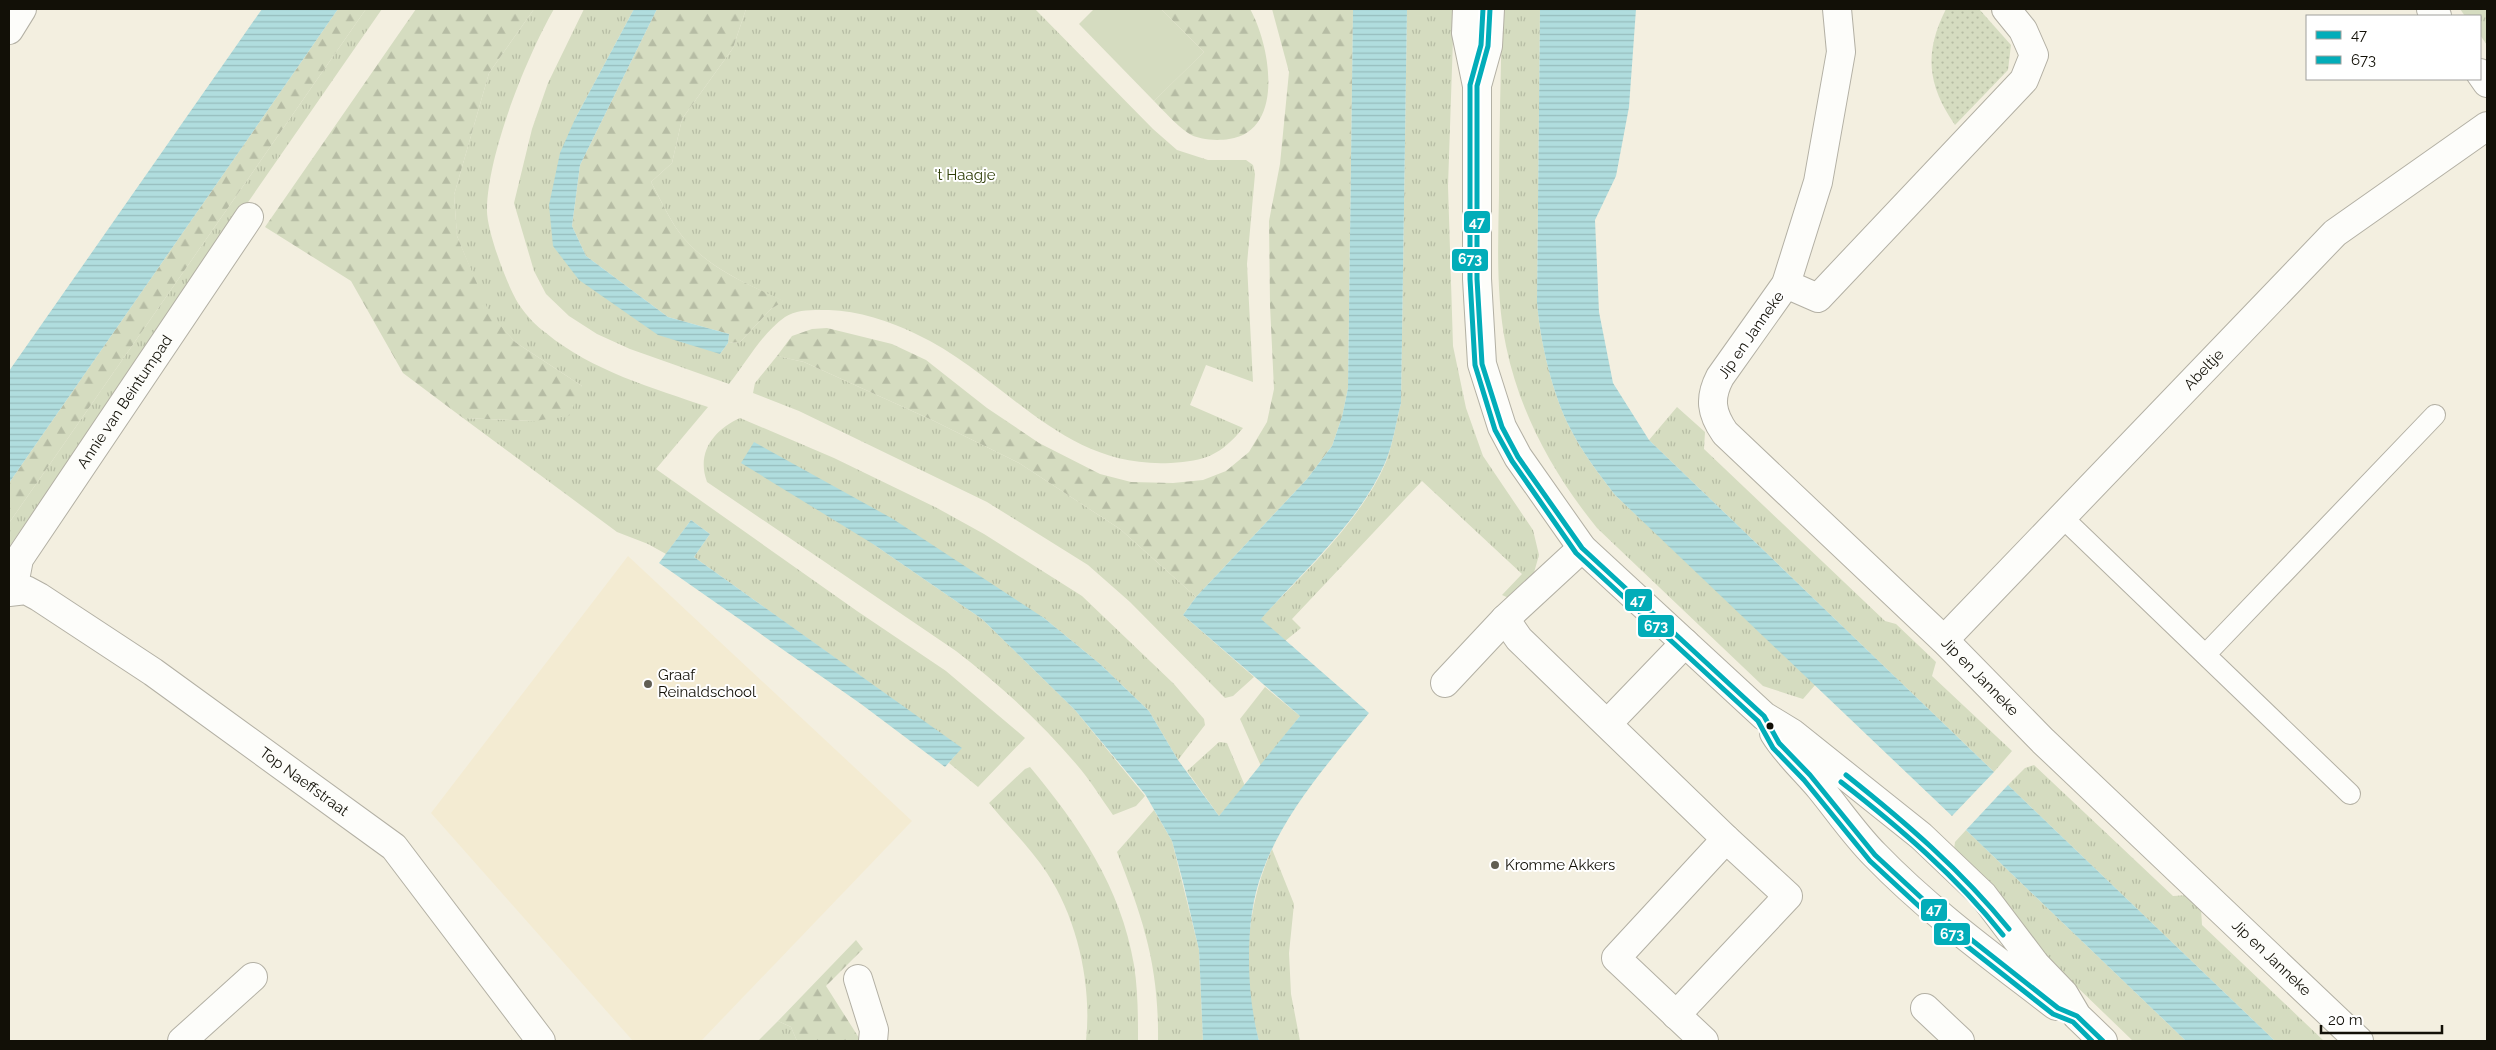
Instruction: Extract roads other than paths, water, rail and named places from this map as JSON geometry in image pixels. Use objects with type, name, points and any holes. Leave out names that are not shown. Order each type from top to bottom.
[{"type":"street","points":[[9,30],[22,9]]},
{"type":"street","points":[[1467,9],[1466,33],[1477,86],[1477,279],[1482,364],[1490,395],[1502,428],[1518,457],[1582,548],[1764,716],[1792,733],[1926,841],[1983,895],[2036,965],[2064,994],[2076,1016],[2103,1041]]},
{"type":"street","points":[[1477,86],[1488,46],[1490,9]]},
{"type":"street","name":"Jip en Janneke","points":[[1837,9],[1841,52],[1818,182],[1786,284],[1720,377],[1713,391],[1717,422],[1725,433],[1944,640],[2044,741],[2359,1041]]},
{"type":"street","name":"Jip en Janneke","points":[[1786,284],[1818,298],[2024,80],[2034,55],[2023,30],[2006,9]]},
{"type":"street","name":"Abeltje","points":[[1944,640],[2335,233],[2487,126]]},
{"type":"street","name":"Annie van Beintumpad","points":[[11,591],[19,559],[248,217]]},
{"type":"street","points":[[1445,683],[1505,619],[1582,548]]},
{"type":"street","name":"Top Naeffstraat","points":[[11,591],[26,590],[39,597],[145,667],[394,847],[541,1041]]},
{"type":"street","points":[[1505,619],[1519,639],[1726,839],[1788,896],[1676,1015]]},
{"type":"street","points":[[1608,724],[1686,643]]},
{"type":"street","points":[[1764,716],[1780,743],[1810,775],[1875,854],[1905,884],[1940,915],[2058,1008],[2076,1016]]},
{"type":"street","points":[[1704,1041],[1616,958],[1726,839]]},
{"type":"street","points":[[182,1041],[253,977]]},
{"type":"street","points":[[858,979],[874,1030],[873,1041]]},
{"type":"street","points":[[1925,1008],[1960,1041]]},
{"type":"lane","points":[[2206,654],[2435,415]]},
{"type":"lane","points":[[2063,518],[2350,794]]},
{"type":"water","points":[[262,9],[338,9],[9,483],[9,371]]},
{"type":"water","points":[[634,9],[657,9],[580,165],[572,226],[586,256],[668,317],[729,334],[728,343],[720,354],[658,335],[579,280],[553,246],[549,205],[560,153],[575,119]]},
{"type":"water","points":[[1353,9],[1407,9],[1401,403],[1388,456],[1374,485],[1329,546],[1261,619],[1369,713],[1324,768],[1296,807],[1272,848],[1259,881],[1252,914],[1249,959],[1251,1000],[1259,1041],[1203,1041],[1199,950],[1172,841],[1145,794],[1075,710],[982,619],[873,544],[741,463],[754,442],[893,519],[1044,618],[1100,664],[1149,711],[1178,760],[1219,816],[1300,716],[1183,615],[1196,597],[1307,479],[1332,446],[1342,417],[1348,388]]},
{"type":"water","points":[[1540,9],[1636,9],[1629,107],[1616,176],[1595,220],[1599,312],[1613,383],[1649,440],[1994,772],[1952,816],[1615,495],[1585,454],[1570,428],[1552,383],[1541,333],[1537,302]]},
{"type":"water","points":[[691,520],[710,534],[694,557],[962,748],[945,767],[861,704],[659,563]]},
{"type":"water","points":[[2008,785],[2275,1041],[2186,1041],[1966,830]]},
{"type":"place","name":"Graaf Reinaldschool","points":[[648,684]]},
{"type":"place","name":"Kromme Akkers","points":[[1495,865]]},
{"type":"park label","name":"'t Haagje","points":[[965,175]]}]
